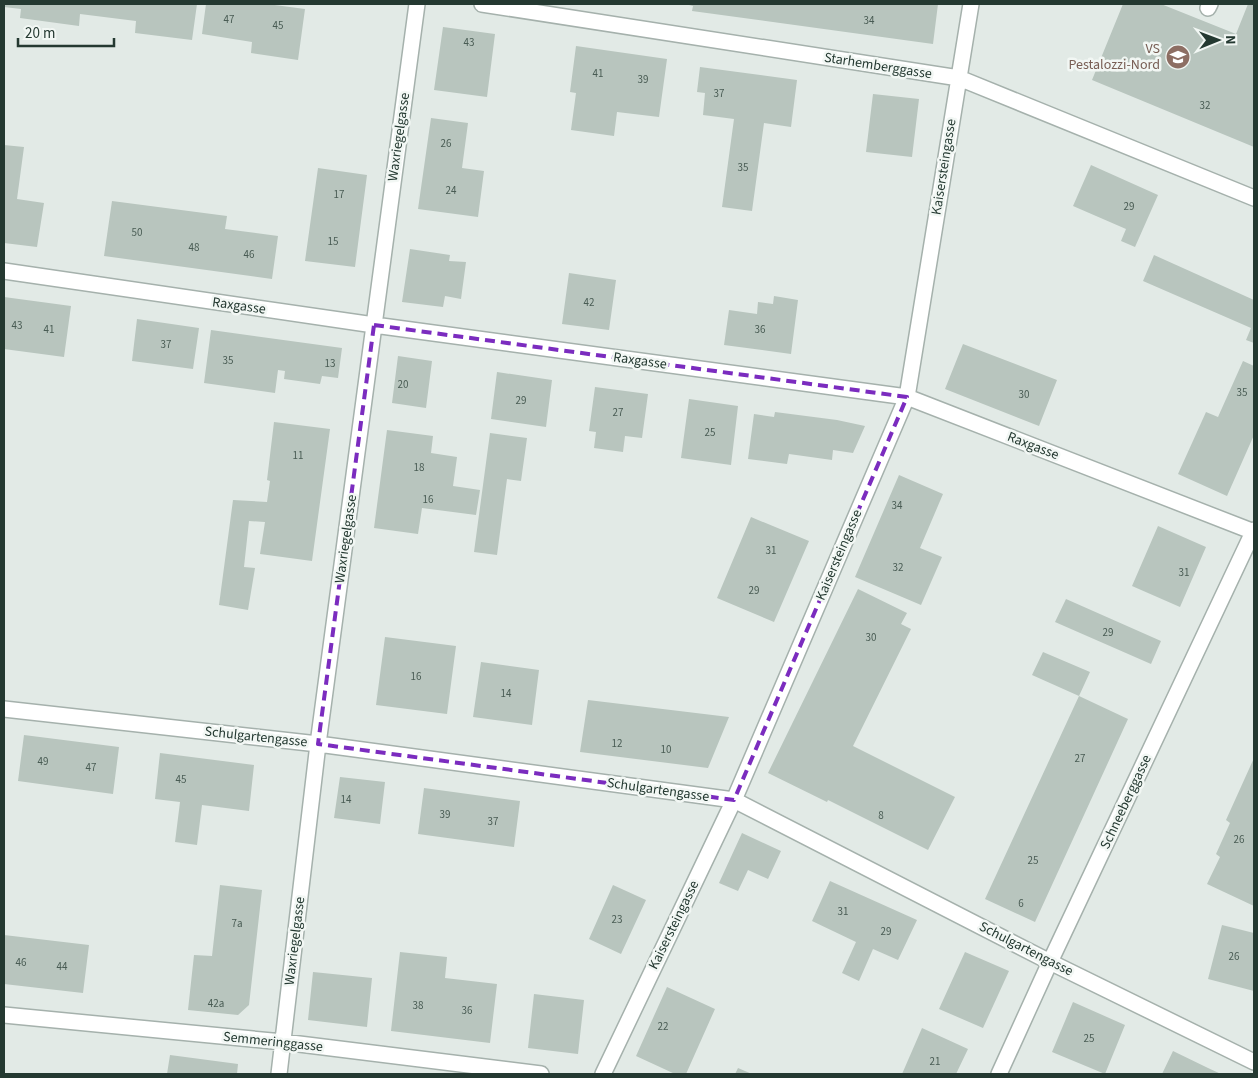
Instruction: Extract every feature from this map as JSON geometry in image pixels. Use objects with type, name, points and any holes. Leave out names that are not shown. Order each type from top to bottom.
[{"type":"street","name":"Waxriegelgasse","points":[[279,1074],[318,744],[417,4]]},
{"type":"street","name":"Starhemberggasse","points":[[482,4],[959,78],[1254,198]]},
{"type":"street","name":"Kaisersteingasse","points":[[603,1074],[734,800],[907,397],[971,4]]},
{"type":"street","name":"Raxgasse","points":[[4,271],[374,325],[907,397],[1254,531]]},
{"type":"street","name":"Schneeberggasse","points":[[999,1074],[1254,531]]},
{"type":"street","name":"Schulgartengasse","points":[[4,709],[318,744],[734,800],[1050,962],[1254,1062]]},
{"type":"street","name":"Semmeringgasse","points":[[4,1015],[284,1042],[541,1074]]},
{"type":"highlighted area","points":[[374,325],[907,397],[734,800],[318,744]]},
{"type":"building","points":[[4,4],[197,4],[192,40],[135,33],[136,21],[80,14],[79,26],[20,18],[21,9],[4,7]]},
{"type":"building","points":[[206,4],[267,4],[305,9],[298,60],[251,53],[252,42],[202,34]]},
{"type":"building","points":[[685,4],[938,4],[933,44],[692,11],[693,6]]},
{"type":"building","name":"VS Pestalozzi-Nord","points":[[1123,4],[1161,4],[1236,34],[1248,4],[1254,4],[1254,147],[1092,80]]},
{"type":"building","points":[[443,27],[495,34],[487,97],[434,90]]},
{"type":"building","points":[[576,46],[667,59],[659,117],[617,112],[614,136],[571,130],[576,93],[570,92]]},
{"type":"building","points":[[700,67],[797,80],[791,127],[764,123],[752,211],[722,207],[734,119],[703,115],[705,93],[697,92]]},
{"type":"building","points":[[873,94],[919,99],[912,157],[866,152]]},
{"type":"building","points":[[431,118],[468,123],[462,168],[484,171],[478,217],[418,209]]},
{"type":"building","points":[[4,145],[24,147],[17,199],[44,203],[37,247],[4,243]]},
{"type":"building","points":[[1091,165],[1158,195],[1135,247],[1121,241],[1126,229],[1073,206]]},
{"type":"building","points":[[318,168],[367,175],[355,267],[305,261]]},
{"type":"building","points":[[112,201],[227,216],[225,229],[278,236],[272,279],[104,256]]},
{"type":"building","points":[[410,249],[450,255],[449,261],[466,262],[461,299],[445,296],[443,307],[402,302]]},
{"type":"building","points":[[1154,255],[1254,300],[1254,343],[1246,340],[1251,328],[1143,281]]},
{"type":"building","points":[[569,273],[616,280],[609,330],[562,324]]},
{"type":"building","points":[[774,296],[798,300],[791,354],[724,345],[729,310],[757,314],[758,302],[773,304]]},
{"type":"building","points":[[4,297],[71,306],[64,357],[4,349]]},
{"type":"building","points":[[137,319],[199,328],[193,369],[132,361]]},
{"type":"building","points":[[211,330],[342,348],[338,378],[322,376],[320,384],[284,379],[285,371],[278,370],[275,393],[204,383]]},
{"type":"building","points":[[963,344],[1057,380],[1039,426],[945,389]]},
{"type":"building","points":[[398,356],[432,361],[426,408],[392,403]]},
{"type":"building","points":[[1243,361],[1254,366],[1254,435],[1227,496],[1178,474],[1206,412],[1218,417]]},
{"type":"building","points":[[497,372],[552,380],[546,427],[491,419]]},
{"type":"building","points":[[595,387],[648,394],[642,438],[625,436],[623,452],[594,448],[596,432],[589,431]]},
{"type":"building","points":[[689,399],[738,406],[731,465],[681,458]]},
{"type":"building","points":[[775,412],[837,420],[865,426],[853,453],[833,450],[832,460],[789,454],[787,464],[748,459],[754,414],[774,417]]},
{"type":"building","points":[[274,422],[330,429],[312,561],[260,554],[265,522],[249,521],[244,567],[255,568],[248,610],[219,605],[233,500],[267,502],[270,481],[267,480]]},
{"type":"building","points":[[387,430],[433,436],[431,453],[457,457],[453,486],[480,490],[476,515],[422,508],[418,534],[374,528]]},
{"type":"building","points":[[490,433],[527,438],[521,481],[507,479],[497,555],[474,552]]},
{"type":"building","points":[[899,475],[943,494],[920,548],[942,557],[921,605],[855,577]]},
{"type":"building","points":[[751,517],[809,541],[774,622],[717,598]]},
{"type":"building","points":[[1158,526],[1206,547],[1180,607],[1132,586]]},
{"type":"building","points":[[858,589],[907,613],[901,624],[911,629],[853,746],[955,797],[928,850],[828,800],[827,802],[768,773]]},
{"type":"building","points":[[1066,599],[1161,641],[1151,664],[1055,622]]},
{"type":"building","points":[[385,637],[456,646],[447,714],[376,705]]},
{"type":"building","points":[[1043,652],[1090,672],[1079,696],[1032,675]]},
{"type":"building","points":[[481,662],[539,670],[532,725],[473,717]]},
{"type":"building","points":[[1079,696],[1128,719],[1035,922],[985,899]]},
{"type":"building","points":[[588,700],[729,717],[708,768],[580,752]]},
{"type":"building","points":[[24,735],[119,747],[113,794],[18,781]]},
{"type":"building","points":[[160,753],[254,765],[249,811],[202,805],[197,845],[175,842],[180,802],[155,799]]},
{"type":"building","points":[[1254,758],[1254,906],[1207,884],[1220,857],[1216,854],[1230,823],[1226,820]]},
{"type":"building","points":[[340,777],[385,782],[380,824],[334,818]]},
{"type":"building","points":[[424,788],[520,801],[514,847],[418,834]]},
{"type":"building","points":[[742,833],[781,851],[768,879],[748,870],[738,891],[719,883]]},
{"type":"building","points":[[830,881],[917,920],[898,960],[873,949],[859,981],[842,973],[856,942],[812,921]]},
{"type":"building","points":[[220,885],[262,890],[249,1005],[238,1015],[188,1010],[194,955],[212,956]]},
{"type":"building","points":[[613,885],[646,900],[621,954],[589,939]]},
{"type":"building","points":[[1222,925],[1254,933],[1254,991],[1208,979]]},
{"type":"building","points":[[4,935],[89,945],[83,993],[4,984]]},
{"type":"building","points":[[400,952],[447,957],[445,978],[497,984],[490,1043],[391,1031]]},
{"type":"building","points":[[965,952],[1009,971],[983,1028],[939,1009]]},
{"type":"building","points":[[313,972],[372,978],[367,1027],[308,1020]]},
{"type":"building","points":[[667,987],[715,1009],[686,1074],[675,1074],[636,1056]]},
{"type":"building","points":[[534,994],[584,1000],[578,1054],[528,1048]]},
{"type":"building","points":[[1073,1002],[1125,1025],[1105,1074],[1052,1052]]},
{"type":"building","points":[[922,1028],[968,1049],[956,1074],[902,1074]]},
{"type":"building","points":[[1173,1051],[1208,1068],[1221,1074],[1162,1074]]},
{"type":"building","points":[[170,1055],[238,1064],[237,1074],[167,1074]]},
{"type":"building","points":[[738,1068],[752,1074],[735,1074]]},
{"type":"place","name":"VS Pestalozzi-Nord","points":[[1178,57]]}]
